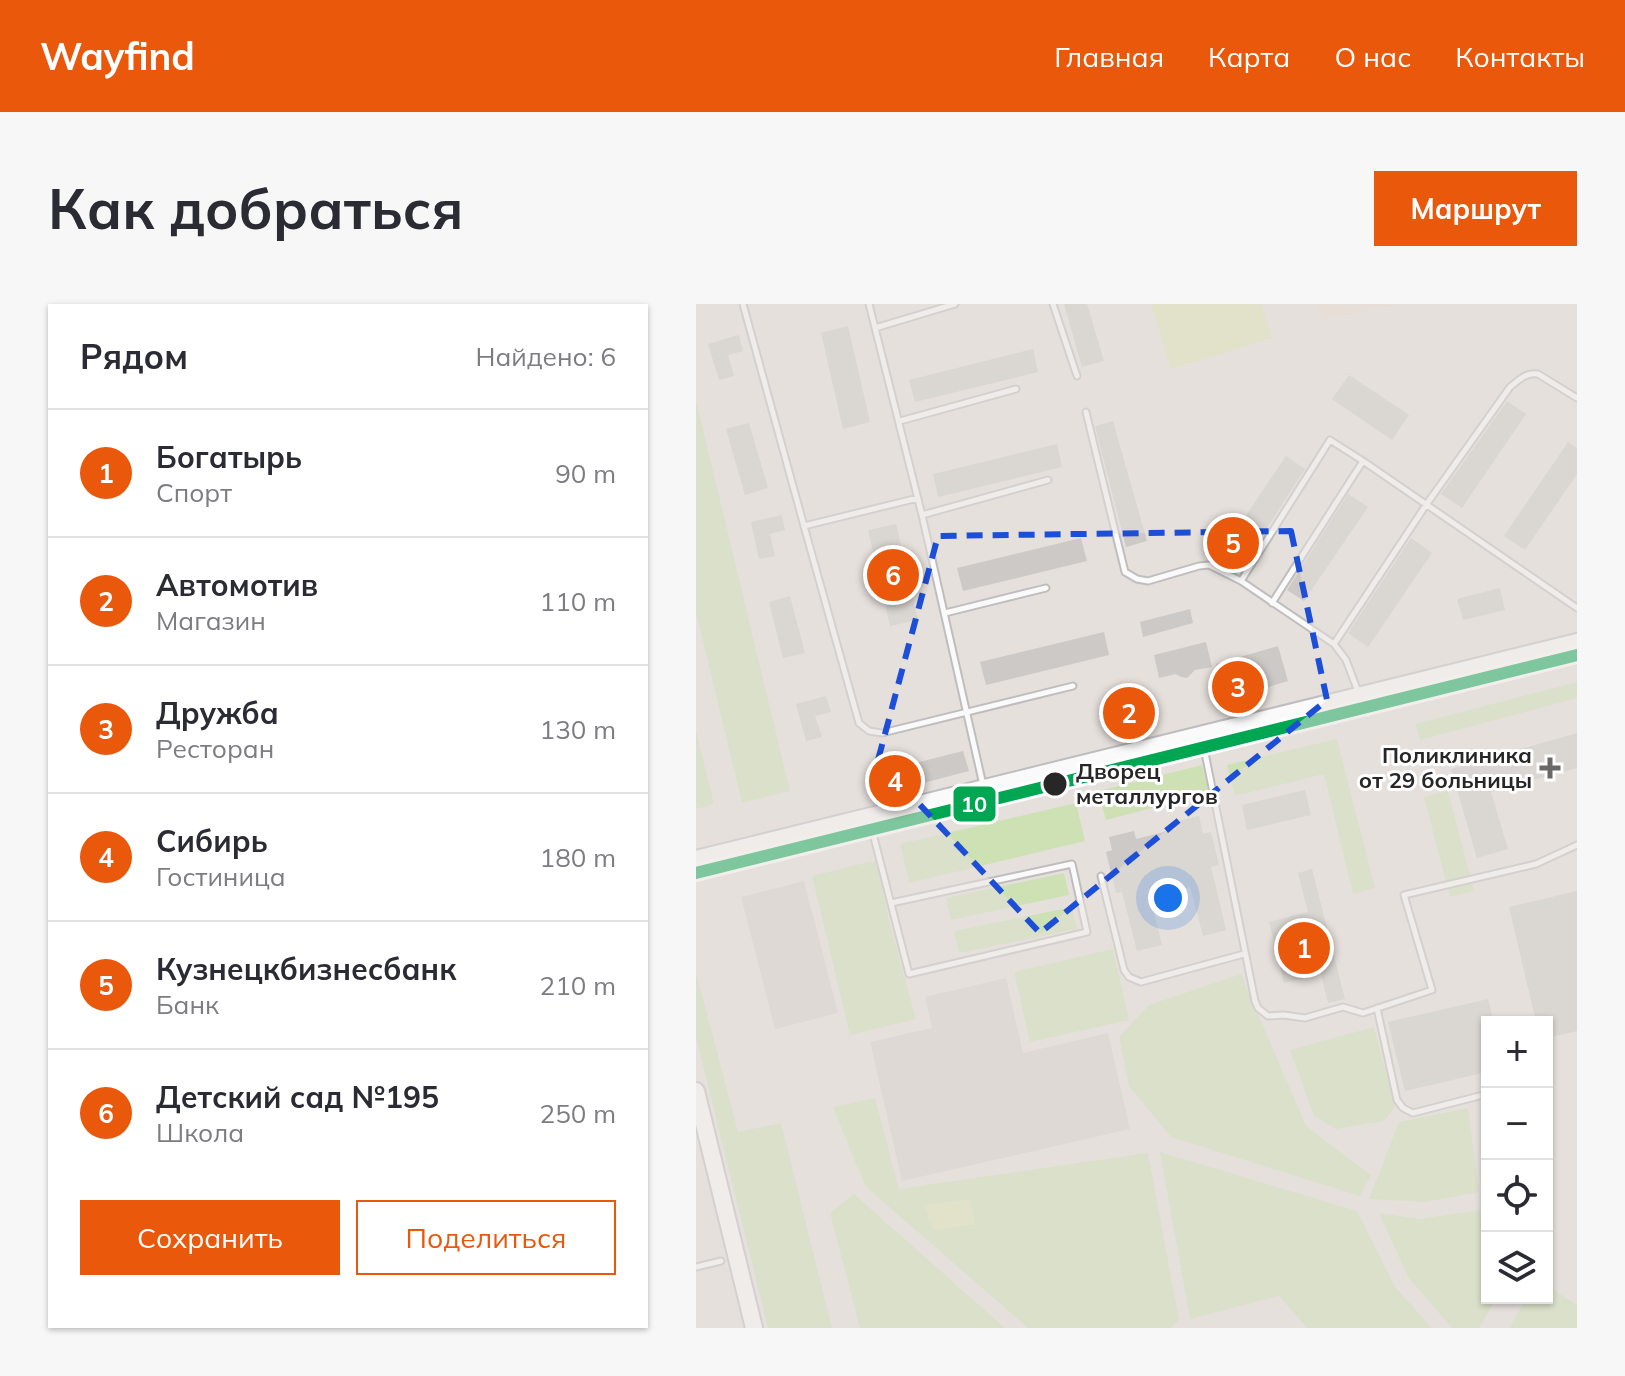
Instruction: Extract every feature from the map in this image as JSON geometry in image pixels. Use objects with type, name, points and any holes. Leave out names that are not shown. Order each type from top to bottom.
[{"type":"street","points":[[696,859],[1577,642]]},
{"type":"street","points":[[696,1091],[701,1133],[754,1328]]},
{"type":"lane","points":[[743,304],[859,723],[869,731],[882,733],[1073,686]]},
{"type":"lane","points":[[869,304],[900,421],[984,789]]},
{"type":"lane","points":[[875,328],[955,304]]},
{"type":"lane","points":[[1053,304],[1077,376]]},
{"type":"lane","points":[[1334,644],[1426,505],[1510,387],[1526,375],[1538,374],[1577,398]]},
{"type":"lane","points":[[900,421],[1016,389]]},
{"type":"lane","points":[[1086,412],[1125,572],[1148,581],[1209,565],[1241,581],[1334,644],[1346,660],[1359,695]]},
{"type":"lane","points":[[1241,581],[1330,440],[1577,608]]},
{"type":"lane","points":[[1272,603],[1363,461]]},
{"type":"lane","points":[[922,515],[1048,480]]},
{"type":"lane","points":[[804,526],[918,498]]},
{"type":"lane","points":[[945,613],[1046,588]]},
{"type":"lane","points":[[1202,735],[1255,1001],[1268,1016],[1305,1018],[1343,1007],[1363,1013],[1432,990],[1404,895],[1536,864],[1577,845]]},
{"type":"lane","points":[[869,817],[909,974],[1087,932],[1072,864],[891,903]]},
{"type":"lane","points":[[1101,876],[1124,970],[1129,977],[1141,982],[1244,954]]},
{"type":"lane","points":[[1377,1008],[1397,1100],[1403,1108],[1413,1113],[1481,1096]]},
{"type":"lane","points":[[696,1267],[721,1261]]},
{"type":"highlighted area","points":[[1291,531],[1327,700],[1040,933],[878,760],[938,536]]},
{"type":"shaded area","points":[[1316,304],[1400,304],[1321,321]]},
{"type":"shaded area","points":[[804,881],[838,1013],[775,1029],[741,897]]},
{"type":"shaded area","points":[[1006,978],[1023,1053],[1108,1033],[1130,1129],[902,1181],[870,1042],[932,1028],[925,997]]},
{"type":"green space","points":[[1151,304],[1261,304],[1272,338],[1171,369]]},
{"type":"green space","points":[[696,400],[790,791],[742,803],[696,612]]},
{"type":"green space","points":[[1577,682],[1577,698],[1420,740],[1416,724]]},
{"type":"green space","points":[[696,730],[714,804],[696,809]]},
{"type":"green space","points":[[1337,739],[1375,888],[1353,894],[1324,774],[1235,796],[1227,765]]},
{"type":"green space","points":[[1202,765],[1209,793],[1106,820],[1098,791]]},
{"type":"green space","points":[[1448,791],[1474,891],[1450,897],[1424,797]]},
{"type":"green space","points":[[1076,803],[1085,841],[909,883],[900,844]]},
{"type":"green space","points":[[877,860],[889,920],[916,1019],[850,1035],[812,876]]},
{"type":"green space","points":[[1064,873],[1069,895],[951,920],[946,898]]},
{"type":"green space","points":[[1072,907],[1077,929],[959,953],[954,931]]},
{"type":"green space","points":[[1113,949],[1129,1020],[1030,1042],[1014,972]]},
{"type":"green space","points":[[696,972],[738,1132],[781,1123],[832,1328],[768,1328],[696,1037]]},
{"type":"green space","points":[[1241,974],[1306,1126],[1371,1175],[1360,1196],[1171,1137],[1129,1086],[1119,1037],[1149,1005]]},
{"type":"green space","points":[[1374,1027],[1395,1107],[1384,1121],[1336,1129],[1314,1116],[1290,1050]]},
{"type":"green space","points":[[875,1098],[899,1189],[1148,1153],[1179,1320],[1171,1328],[1028,1328],[865,1186],[833,1107]]},
{"type":"green space","points":[[1468,1108],[1479,1192],[1425,1202],[1369,1199],[1399,1122]]},
{"type":"green space","points":[[1160,1152],[1357,1211],[1395,1287],[1432,1328],[1307,1328],[1279,1296],[1190,1319]]},
{"type":"green space","points":[[854,1194],[1005,1328],[860,1328],[830,1213]]},
{"type":"green space","points":[[970,1199],[975,1224],[933,1231],[924,1205]]},
{"type":"green space","points":[[1480,1210],[1481,1304],[1493,1304],[1479,1328],[1452,1328],[1408,1277],[1379,1213],[1420,1219]]},
{"type":"green space","points":[[1553,1288],[1577,1303],[1577,1328],[1510,1328],[1523,1304],[1553,1304]]},
{"type":"building","points":[[1064,304],[1087,304],[1104,361],[1082,367]]},
{"type":"building","points":[[848,326],[870,422],[843,429],[821,333]]},
{"type":"building","points":[[739,335],[743,351],[728,355],[734,376],[719,380],[708,344]]},
{"type":"building","points":[[1033,349],[1038,372],[915,402],[909,380]]},
{"type":"building","points":[[1349,375],[1409,415],[1392,440],[1332,399]]},
{"type":"building","points":[[1507,401],[1526,414],[1462,508],[1441,494]]},
{"type":"building","points":[[1113,421],[1147,541],[1126,547],[1095,426]]},
{"type":"building","points":[[749,423],[768,488],[745,495],[726,429]]},
{"type":"building","points":[[1568,442],[1577,448],[1577,474],[1525,550],[1504,536]]},
{"type":"building","points":[[1057,444],[1062,467],[938,497],[933,474]]},
{"type":"building","points":[[1286,456],[1305,469],[1243,565],[1222,551]]},
{"type":"building","points":[[1348,494],[1368,507],[1304,601],[1287,590]]},
{"type":"building","points":[[782,515],[785,530],[770,534],[775,556],[759,559],[751,522]]},
{"type":"building","points":[[896,524],[918,620],[890,626],[868,530]]},
{"type":"building","points":[[1081,538],[1087,561],[963,591],[957,568]]},
{"type":"building","points":[[1411,538],[1432,553],[1368,647],[1348,633]]},
{"type":"building","points":[[1500,588],[1505,610],[1463,620],[1457,599]]},
{"type":"building","points":[[790,596],[805,653],[783,658],[769,602]]},
{"type":"building","points":[[1190,609],[1193,623],[1143,637],[1140,622]]},
{"type":"building","points":[[1104,632],[1109,655],[986,685],[980,662]]},
{"type":"building","points":[[1206,642],[1212,667],[1195,670],[1187,678],[1176,674],[1159,678],[1154,655]]},
{"type":"building","points":[[1278,646],[1288,681],[1226,700],[1216,664]]},
{"type":"building","points":[[826,696],[831,712],[815,716],[822,737],[806,741],[796,704]]},
{"type":"building","points":[[1577,733],[1577,768],[1491,792],[1508,849],[1477,858],[1451,769]]},
{"type":"building","points":[[963,751],[969,771],[870,797],[864,776]]},
{"type":"building","points":[[1305,790],[1311,815],[1247,830],[1242,805]]},
{"type":"building","points":[[1199,816],[1203,834],[1211,832],[1219,865],[1211,867],[1226,930],[1203,936],[1190,887],[1150,897],[1162,945],[1137,951],[1122,892],[1116,893],[1106,852],[1112,850],[1109,837],[1134,831],[1136,839],[1176,829],[1174,822]]},
{"type":"building","points":[[1312,869],[1345,999],[1328,1003],[1321,974],[1284,983],[1269,922],[1308,912],[1298,873]]},
{"type":"building","points":[[1577,891],[1577,1031],[1553,1037],[1553,1016],[1535,1016],[1509,907]]},
{"type":"building","points":[[1488,999],[1492,1016],[1481,1016],[1481,1073],[1405,1091],[1388,1022]]},
{"type":"transit line","name":"10","points":[[696,873],[1577,655]]},
{"type":"place","name":"Кузнецкбизнесбанк","points":[[1233,543]]},
{"type":"place","name":"Детский сад №195","points":[[893,575]]},
{"type":"place","name":"Дружба","points":[[1238,687]]},
{"type":"place","name":"Автомотив","points":[[1129,713]]},
{"type":"place","name":"Поликлиника от 29 больницы","points":[[1550,768]]},
{"type":"place","name":"Сибирь","points":[[895,781]]},
{"type":"place","name":"Дворец металлургов","points":[[1055,784]]},
{"type":"place","name":"Богатырь","points":[[1304,948]]}]
